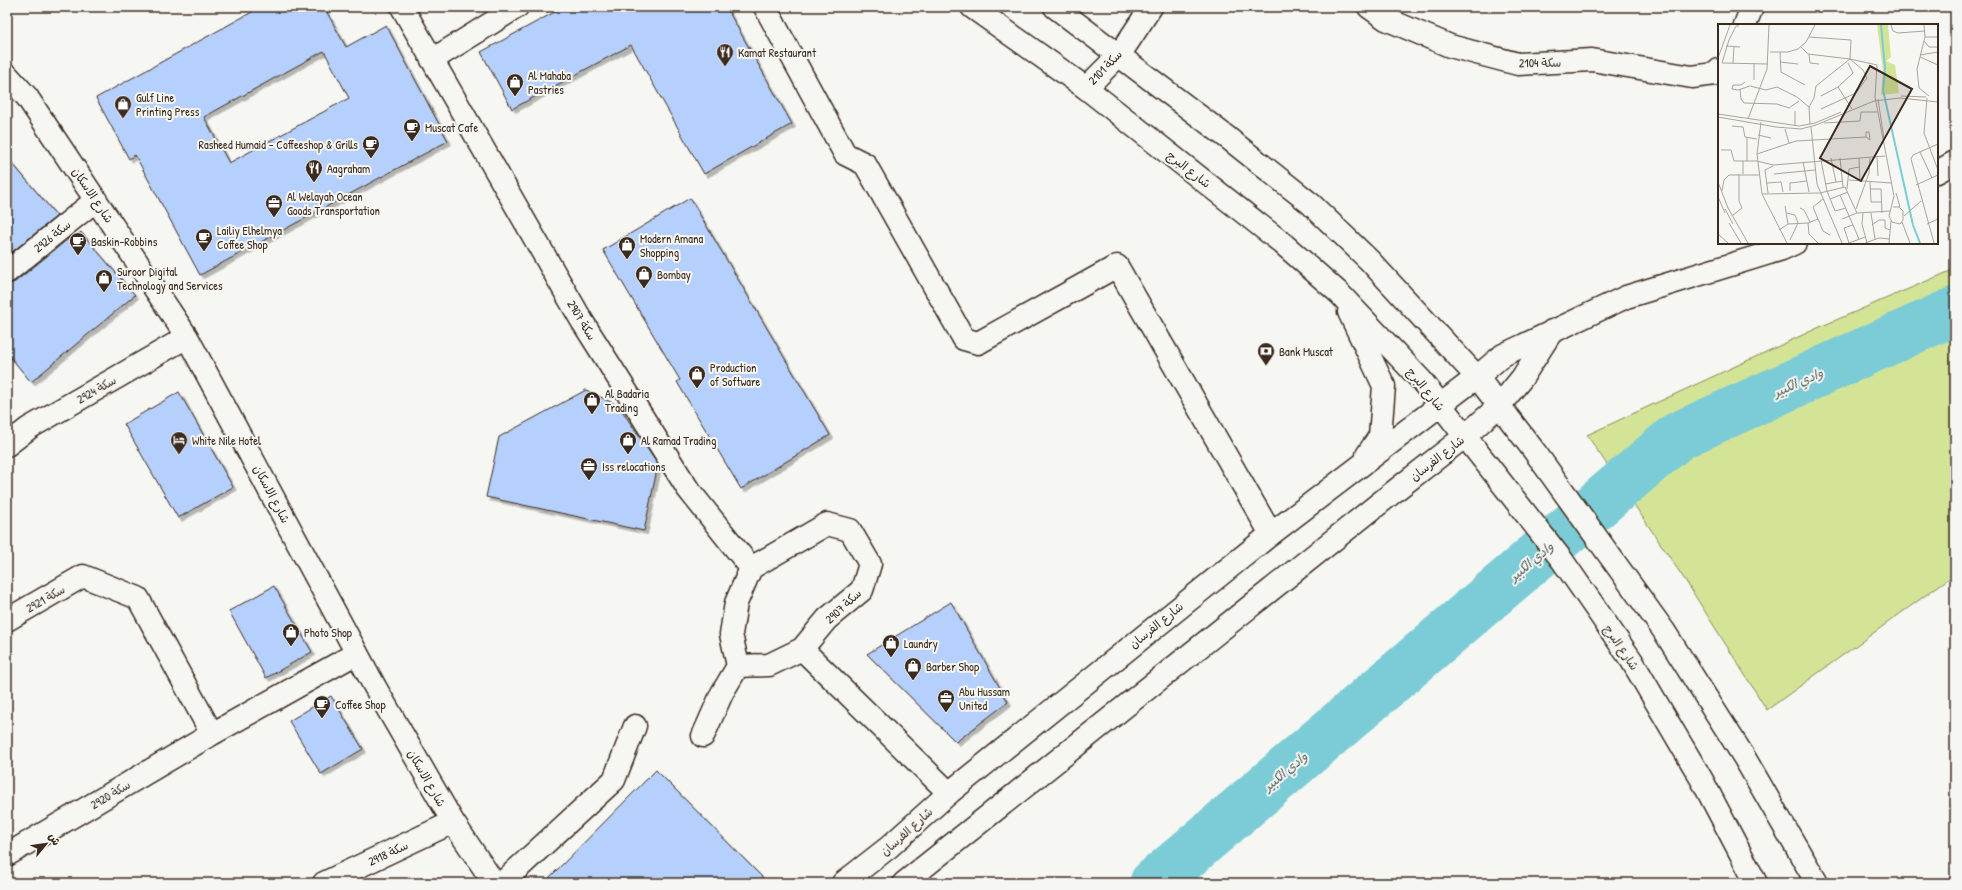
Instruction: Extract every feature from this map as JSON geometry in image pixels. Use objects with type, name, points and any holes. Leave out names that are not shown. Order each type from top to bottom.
[{"type":"street","name":"سكة 2907","points":[[402,7],[582,321],[688,489],[751,568],[828,524],[850,530],[870,564],[862,590],[827,619],[802,649],[769,665],[738,666]]},
{"type":"street","points":[[432,60],[517,7]]},
{"type":"street","points":[[765,7],[845,154],[865,164],[964,339],[978,343],[1117,266],[1271,534]]},
{"type":"street","name":"شارع البرج","points":[[972,7],[1086,88],[1281,242],[1340,293],[1421,380],[1464,437],[1562,560],[1632,661],[1702,780],[1756,883]]},
{"type":"street","points":[[1056,7],[1120,54],[1311,204],[1370,260],[1477,377],[1535,452],[1664,631],[1744,757],[1817,883]]},
{"type":"street","name":"سكة 2101","points":[[1086,88],[1120,54],[1151,7]]},
{"type":"street","name":"سكة 2104","points":[[1369,7],[1386,20],[1450,46],[1518,64],[1592,60],[1692,76],[1715,74],[1718,71]]},
{"type":"street","points":[[1745,24],[1752,7]]},
{"type":"street","name":"شارع الاسكان","points":[[7,74],[27,97],[187,337],[357,653],[452,822],[494,883]]},
{"type":"street","points":[[1938,171],[1955,162]]},
{"type":"street","name":"سكة 2926","points":[[7,272],[96,200]]},
{"type":"street","name":"شارع الفرسان","points":[[843,883],[889,847],[948,792],[1271,534],[1439,404],[1477,377],[1503,355],[1626,297],[1782,249],[1793,244]]},
{"type":"street","points":[[1340,293],[1384,386],[1380,436],[1362,463]]},
{"type":"street","name":"شارع الفرسان","points":[[904,883],[1389,495],[1464,437],[1500,405],[1522,378],[1552,331]]},
{"type":"street","name":"سكة 2924","points":[[7,445],[29,428],[187,337]]},
{"type":"street","points":[[703,736],[722,694],[738,666],[731,634],[736,603],[751,568]]},
{"type":"street","name":"سكة 2921","points":[[7,620],[82,576],[138,598],[212,734]]},
{"type":"street","points":[[802,649],[948,792]]},
{"type":"street","name":"سكة 2920","points":[[7,855],[212,734],[357,653]]},
{"type":"street","points":[[502,883],[614,780],[635,726]]},
{"type":"street","name":"سكة 2918","points":[[324,883],[452,822]]},
{"type":"green space","points":[[1955,269],[1955,574],[1767,710],[1687,583],[1587,435],[1822,326]]},
{"type":"building","points":[[261,7],[324,7],[346,47],[386,25],[448,141],[200,275],[135,155],[129,159],[96,98]],"holes":[[[324,51],[349,98],[229,163],[204,117]]]},
{"type":"building","points":[[564,7],[726,7],[792,124],[704,174],[631,45],[512,109],[481,52]]},
{"type":"building","points":[[7,157],[57,216],[7,256]]},
{"type":"building","points":[[690,198],[830,435],[741,489],[677,382],[680,380],[603,250]]},
{"type":"building","points":[[81,232],[135,295],[31,382],[7,353],[7,284],[15,282],[73,235],[75,237]]},
{"type":"building","points":[[586,390],[619,406],[658,465],[644,531],[486,497],[499,437]]},
{"type":"building","name":"White Nile Hotel","points":[[179,392],[233,487],[178,518],[124,424]]},
{"type":"building","points":[[274,586],[312,652],[266,678],[229,611]]},
{"type":"building","points":[[951,602],[1008,702],[956,742],[867,654]]},
{"type":"building","points":[[331,696],[363,749],[321,774],[289,721]]},
{"type":"building","points":[[656,770],[768,883],[544,883]]},
{"type":"waterway","name":"وادي الكبير","points":[[1154,883],[1678,436],[1955,311]]},
{"type":"place","name":"Kamat Restaurant","points":[[725,67]]},
{"type":"place","name":"Al Mahaba Pastries","points":[[515,97]]},
{"type":"place","name":"Gulf Line Printing Press","points":[[123,119]]},
{"type":"place","name":"Muscat Cafe","points":[[412,142]]},
{"type":"place","name":"Rasheed Humaid - Coffeeshop & Grills","points":[[371,159]]},
{"type":"place","name":"Aagraham","points":[[314,183]]},
{"type":"place","name":"Al Welayah Ocean Goods Transportation","points":[[274,218]]},
{"type":"place","name":"Lailiy Elhelmya Coffee Shop","points":[[204,252]]},
{"type":"place","name":"Baskin-Robbins","points":[[78,256]]},
{"type":"place","name":"Modern Amana Shopping","points":[[627,260]]},
{"type":"place","name":"Bombay","points":[[644,289]]},
{"type":"place","name":"Suroor Digital Technology and Services","points":[[104,293]]},
{"type":"place","name":"Bank Muscat","points":[[1266,366]]},
{"type":"place","name":"Production of Software","points":[[697,389]]},
{"type":"place","name":"Al Badaria Trading","points":[[592,415]]},
{"type":"place","name":"White Nile Hotel","points":[[179,455]]},
{"type":"place","name":"Al Ramad Trading","points":[[628,455]]},
{"type":"place","name":"Iss relocations","points":[[589,481]]},
{"type":"place","name":"Photo Shop","points":[[291,647]]},
{"type":"place","name":"Laundry","points":[[891,658]]},
{"type":"place","name":"Barber Shop","points":[[913,681]]},
{"type":"place","name":"Abu Hussam United","points":[[946,713]]},
{"type":"place","name":"Coffee Shop","points":[[322,719]]}]
